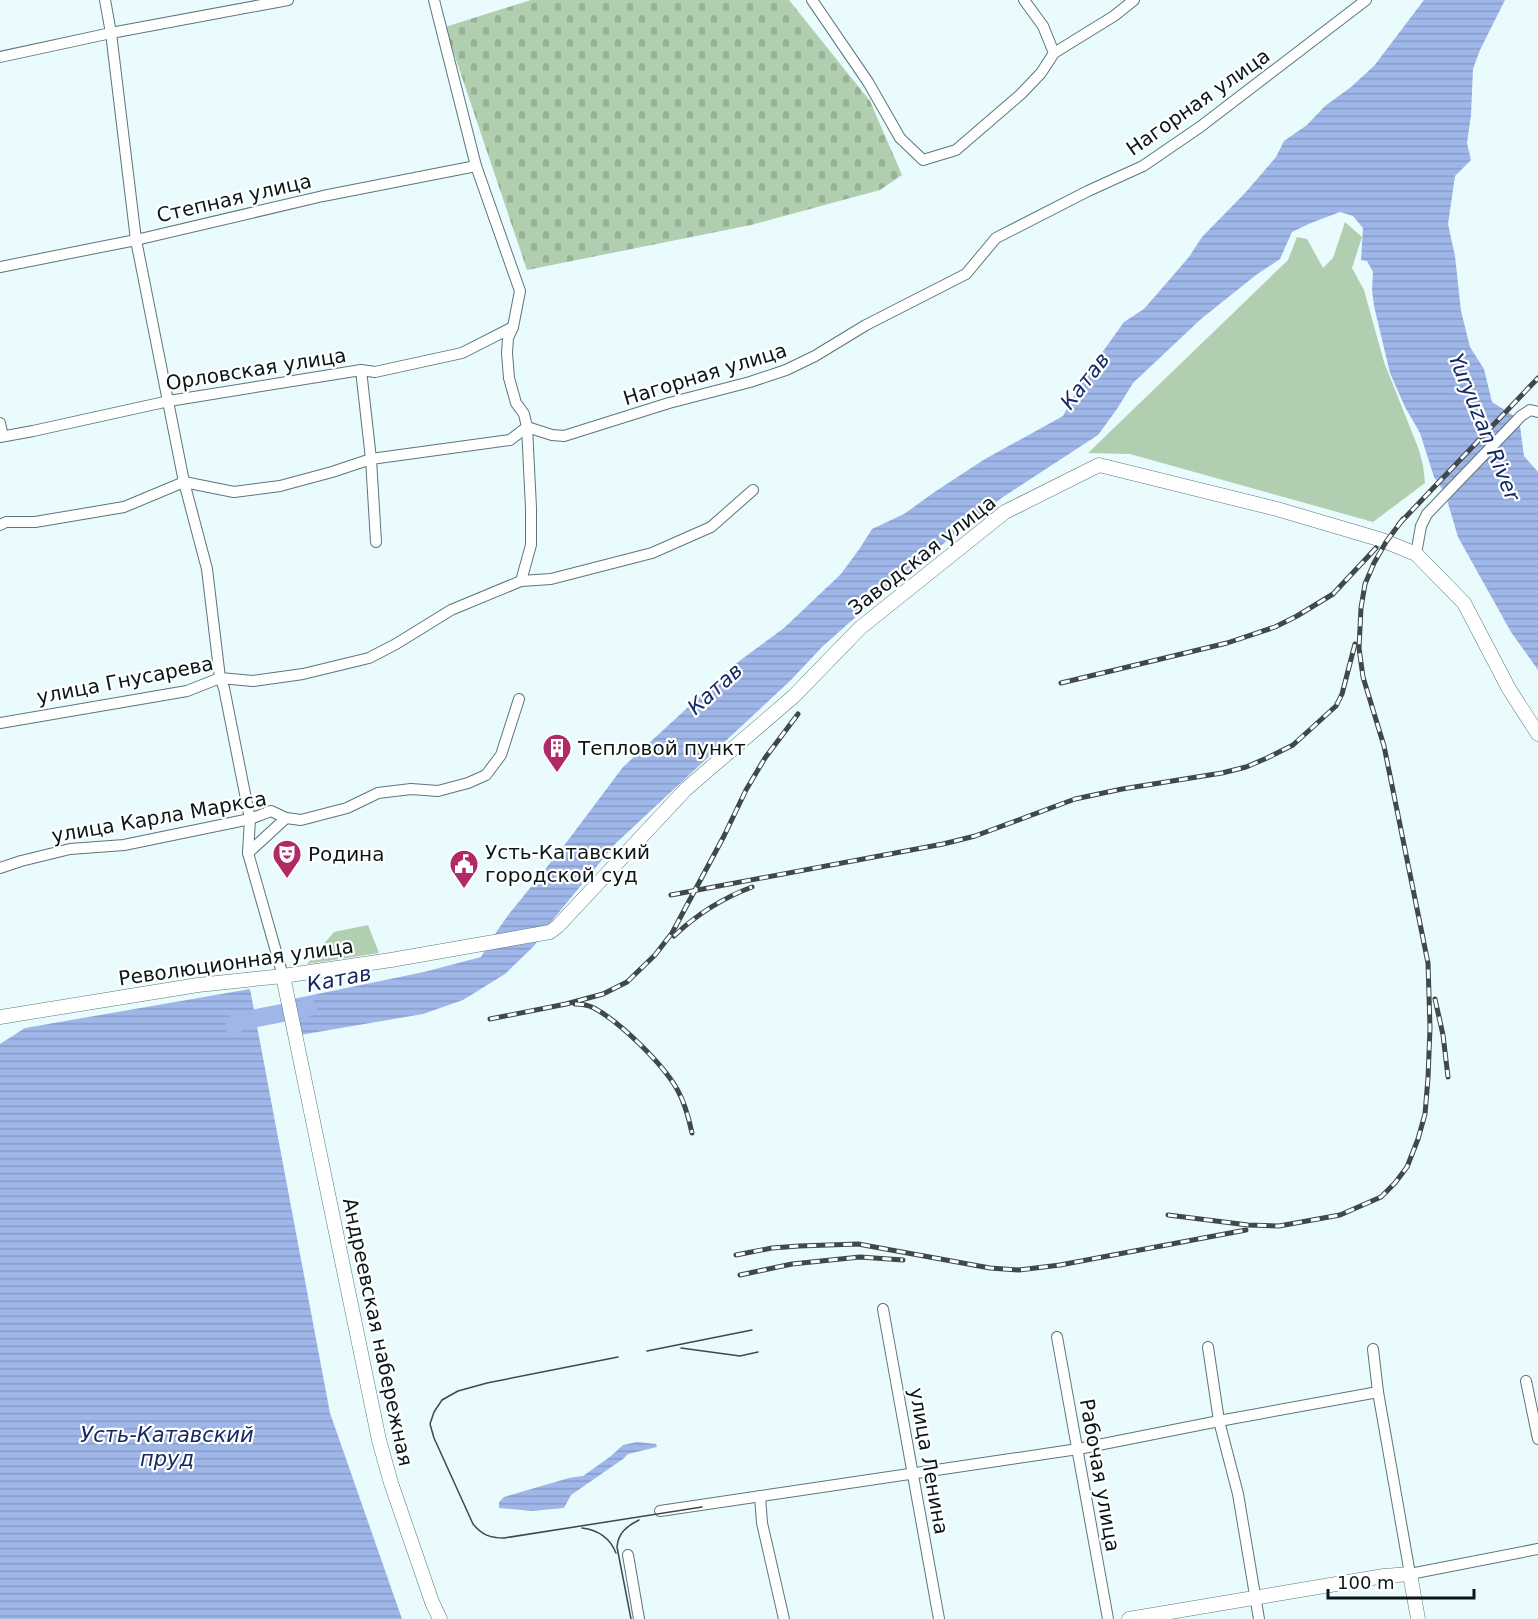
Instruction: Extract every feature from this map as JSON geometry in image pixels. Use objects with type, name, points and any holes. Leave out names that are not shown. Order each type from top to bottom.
[{"type":"street","points":[[105,0],[136,240],[184,482],[207,569],[220,678],[224,688],[250,819],[248,853],[283,976]]},
{"type":"street","points":[[0,57],[111,33],[288,0]]},
{"type":"street","points":[[434,0],[476,166],[520,291],[513,327],[508,339],[507,353],[509,378],[516,403],[524,414],[527,428],[531,545],[521,581]]},
{"type":"street","points":[[812,0],[868,82],[900,138],[923,159],[956,150],[1021,94],[1041,73],[1054,53],[1134,0]]},
{"type":"street","points":[[1024,0],[1043,27],[1054,53]]},
{"type":"street","name":"Нагорная улица","points":[[527,428],[552,435],[564,435],[669,403],[750,382],[801,363],[866,325],[966,274],[996,238],[1143,166],[1200,127],[1366,0]]},
{"type":"street","name":"Степная улица","points":[[0,267],[136,240],[322,196],[476,166]]},
{"type":"street","name":"Орловская улица","points":[[1,437],[169,401],[361,370],[375,372],[462,353],[513,327]]},
{"type":"street","points":[[361,370],[372,459],[376,542]]},
{"type":"street","points":[[1416,554],[1421,526],[1427,514],[1521,416],[1530,410],[1538,412]]},
{"type":"street","points":[[0,423],[1,437]]},
{"type":"street","points":[[0,525],[6,522],[35,522],[124,507],[184,482],[234,492],[280,486],[372,459],[510,440],[527,428]]},
{"type":"street","name":"Заводская улица","points":[[550,932],[558,927],[686,789],[794,696],[860,628],[1005,512],[1100,465],[1277,508],[1382,540],[1416,554],[1464,603],[1509,689],[1538,734]]},
{"type":"street","name":"улица Гнусарева","points":[[0,723],[187,691],[220,678],[253,681],[303,674],[369,658],[451,610],[521,581],[551,579],[652,553],[711,527],[753,490]]},
{"type":"street","name":"улица Карла Маркса","points":[[0,868],[70,849],[124,844],[250,819],[271,812],[286,818],[301,820],[347,808],[378,793],[411,789],[438,791],[468,783],[486,775],[501,755],[519,699]]},
{"type":"street","points":[[248,853],[286,818]]},
{"type":"street","name":"Революционная улица","points":[[0,1017],[198,985],[283,976],[550,932]]},
{"type":"street","name":"Андреевская набережная","points":[[283,976],[379,1440],[420,1570],[440,1619]]},
{"type":"street","name":"улица Ленина","points":[[883,1310],[939,1619]]},
{"type":"street","name":"Рабочая улица","points":[[1057,1337],[1108,1619]]},
{"type":"street","points":[[1208,1347],[1219,1421],[1238,1494],[1259,1619]]},
{"type":"street","points":[[1373,1350],[1378,1392],[1418,1619]]},
{"type":"street","points":[[1526,1381],[1538,1438]]},
{"type":"street","points":[[660,1511],[1078,1449],[1378,1392]]},
{"type":"street","points":[[760,1496],[762,1524],[784,1619]]},
{"type":"street","points":[[1129,1619],[1384,1576],[1410,1574],[1538,1549]]},
{"type":"street","points":[[628,1555],[639,1619]]},
{"type":"green space","points":[[531,0],[789,0],[870,101],[902,175],[880,190],[751,225],[527,270],[445,27]]},
{"type":"green space","points":[[1345,222],[1362,237],[1352,268],[1364,290],[1384,362],[1419,450],[1425,483],[1373,522],[1130,454],[1088,453],[1288,260],[1297,237],[1307,239],[1323,268],[1333,258]]},
{"type":"green space","points":[[368,925],[379,953],[307,964],[334,932]]},
{"type":"water","name":"Yuryuzan River","points":[[1424,0],[1505,0],[1473,69],[1467,143],[1471,160],[1455,176],[1448,224],[1455,256],[1461,311],[1470,347],[1484,369],[1492,402],[1519,419],[1524,456],[1538,472],[1538,670],[1511,632],[1458,537],[1445,493],[1434,477],[1420,433],[1390,373],[1374,306],[1373,272],[1367,261],[1361,260],[1363,228],[1353,216],[1340,212],[1292,232],[1280,259],[1201,319],[1133,383],[1098,435],[1003,497],[969,523],[886,590],[822,647],[791,680],[615,844],[534,946],[505,974],[463,1000],[423,1014],[300,1035],[293,999],[424,972],[481,957],[509,914],[623,767],[734,665],[784,628],[841,574],[872,529],[904,514],[985,459],[1063,416],[1081,382],[1124,322],[1144,309],[1189,257],[1202,237],[1276,157],[1284,141],[1307,125],[1325,106],[1374,66]]},
{"type":"water","name":"Усть-Катавский пруд","points":[[250,989],[330,1413],[402,1619],[0,1619],[0,1044],[25,1028]]},
{"type":"water","points":[[637,1442],[656,1444],[657,1447],[628,1454],[571,1495],[564,1508],[532,1511],[499,1508],[499,1502],[504,1497],[583,1476],[623,1445]]},
{"type":"waterway","name":"Катав","points":[[234,1026],[236,1022],[308,1008]]},
{"type":"tram line","points":[[647,1351],[752,1330]]},
{"type":"tram line","points":[[681,1348],[740,1356],[758,1352]]},
{"type":"tram line","points":[[618,1357],[487,1383],[458,1391],[442,1400],[430,1424],[434,1438],[473,1524],[487,1535],[504,1538],[702,1507]]},
{"type":"tram line","points":[[631,1619],[617,1547],[624,1530],[639,1520]]},
{"type":"tram line","points":[[582,1528],[603,1536],[616,1553]]},
{"type":"railway","points":[[1399,524],[1538,378]]},
{"type":"railway","points":[[1168,1215],[1248,1225],[1279,1226],[1340,1215],[1381,1197],[1407,1167],[1418,1139],[1425,1114],[1428,1078],[1430,1028],[1428,963],[1384,746],[1363,677],[1359,648],[1365,584],[1386,542],[1403,519]]},
{"type":"railway","points":[[1061,683],[1227,643],[1275,627],[1333,594],[1376,548]]},
{"type":"railway","points":[[671,895],[943,844],[975,836],[1075,799],[1246,767],[1293,745],[1336,706],[1342,694],[1355,644]]},
{"type":"railway","points":[[490,1019],[603,994],[627,982],[655,955],[672,933],[746,790],[765,758],[798,714]]},
{"type":"railway","points":[[674,936],[711,907],[752,887]]},
{"type":"railway","points":[[1435,999],[1443,1035],[1448,1077]]},
{"type":"railway","points":[[575,1004],[589,1006],[604,1014],[628,1033],[651,1056],[677,1089],[692,1133]]},
{"type":"railway","points":[[736,1255],[772,1248],[858,1244],[990,1268],[1019,1270],[1060,1265],[1246,1230]]},
{"type":"railway","points":[[740,1275],[792,1264],[860,1257],[903,1260]]},
{"type":"place","name":"Тепловой пункт","points":[[557,774]]},
{"type":"place","name":"Родина","points":[[287,880]]},
{"type":"place","name":"Усть-Катавский городской суд","points":[[464,890]]}]
